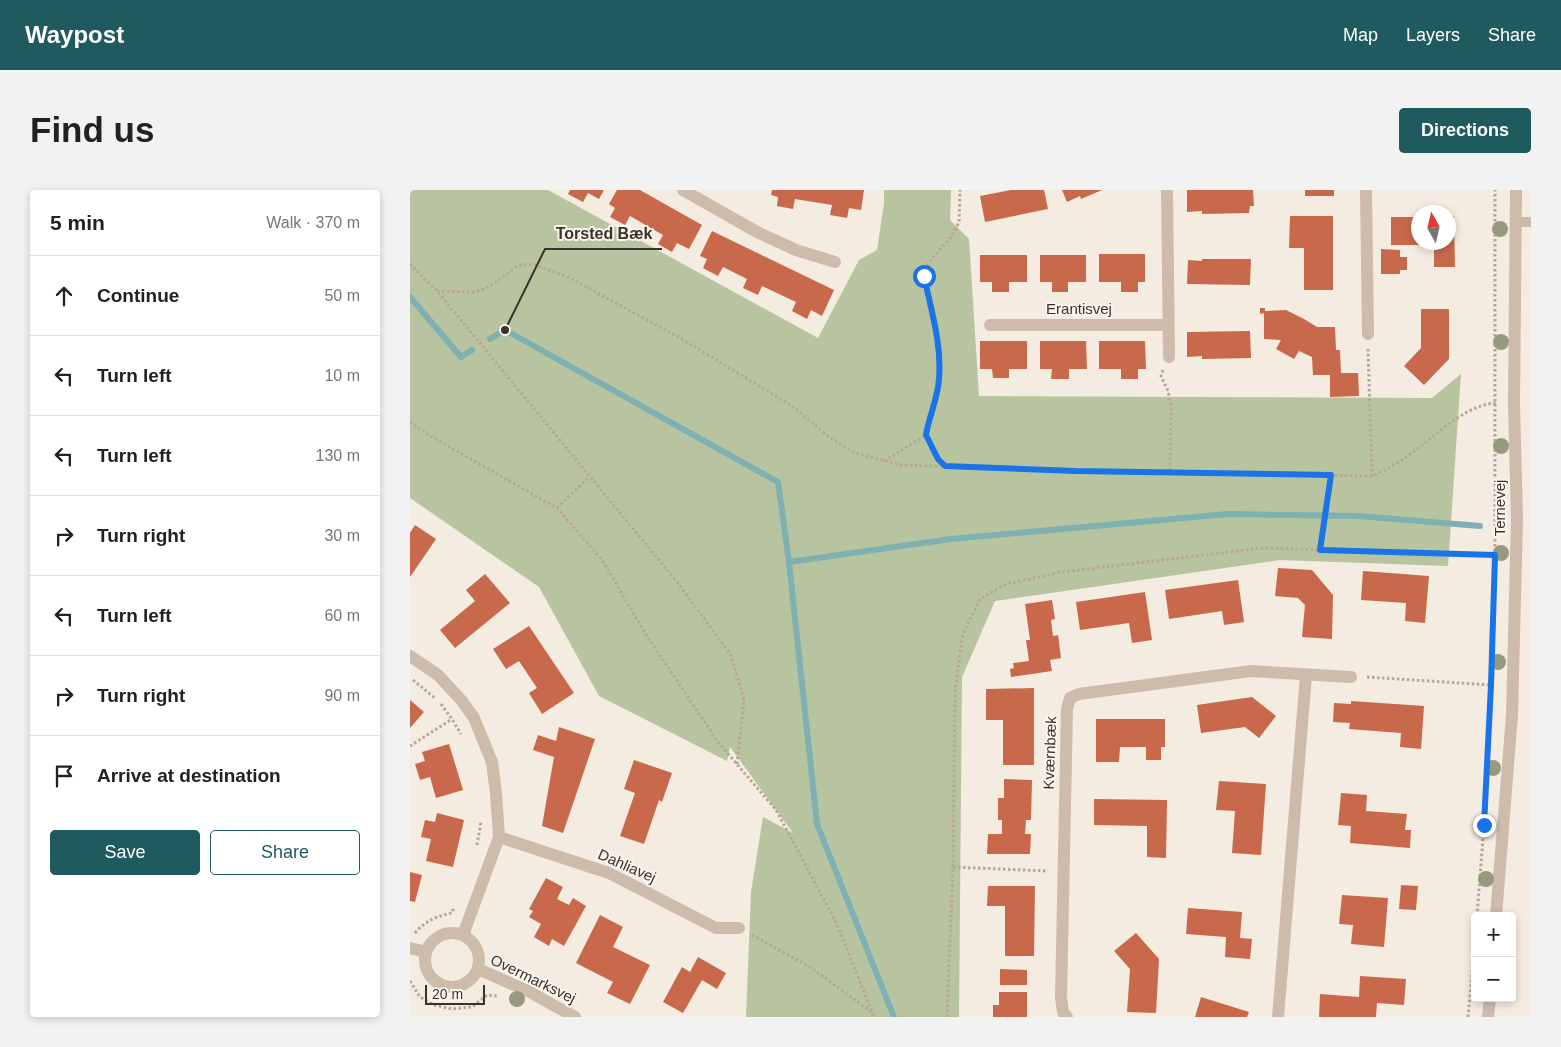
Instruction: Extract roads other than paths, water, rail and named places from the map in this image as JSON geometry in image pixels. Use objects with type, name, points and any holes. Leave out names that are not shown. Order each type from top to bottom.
[{"type":"street","points":[[683,190],[757,232],[796,250],[835,262]]},
{"type":"street","points":[[1167,190],[1169,357]]},
{"type":"street","points":[[1366,190],[1368,334]]},
{"type":"street","name":"Ternevej","points":[[1496,912],[1512,696],[1517,519],[1514,405],[1516,190]]},
{"type":"street","name":"Erantisvej","points":[[990,325],[1168,324]]},
{"type":"street","points":[[410,656],[438,675],[462,701],[474,718],[492,762],[499,837],[463,935]]},
{"type":"street","name":"Kværnbæk","points":[[1067,1017],[1063,1012],[1061,998],[1067,709],[1070,698],[1080,694],[1251,671],[1351,676]]},
{"type":"street","points":[[1278,1017],[1306,675]]},
{"type":"street","name":"Dahliavej","points":[[499,837],[609,873],[716,928],[739,928]]},
{"type":"street","points":[[445,934],[463,935],[475,946],[478,953],[478,969],[473,978],[466,984],[448,987],[439,984],[427,971],[425,962],[426,952],[430,944],[445,934]]},
{"type":"street","points":[[412,942],[426,952]]},
{"type":"street","name":"Overmarksvej","points":[[478,969],[528,991],[575,1017]]},
{"type":"street","points":[[1488,1017],[1490,1002]]},
{"type":"lane","points":[[1516,222],[1531,222]]},
{"type":"waterway","points":[[410,297],[461,357],[472,350]]},
{"type":"waterway","points":[[490,339],[505,330],[778,482],[789,562],[951,539],[1228,514],[1358,516],[1480,526]]},
{"type":"waterway","points":[[789,562],[817,824],[894,1017]]},
{"type":"place","name":"Torsted Bæk","points":[[505,330]]}]
